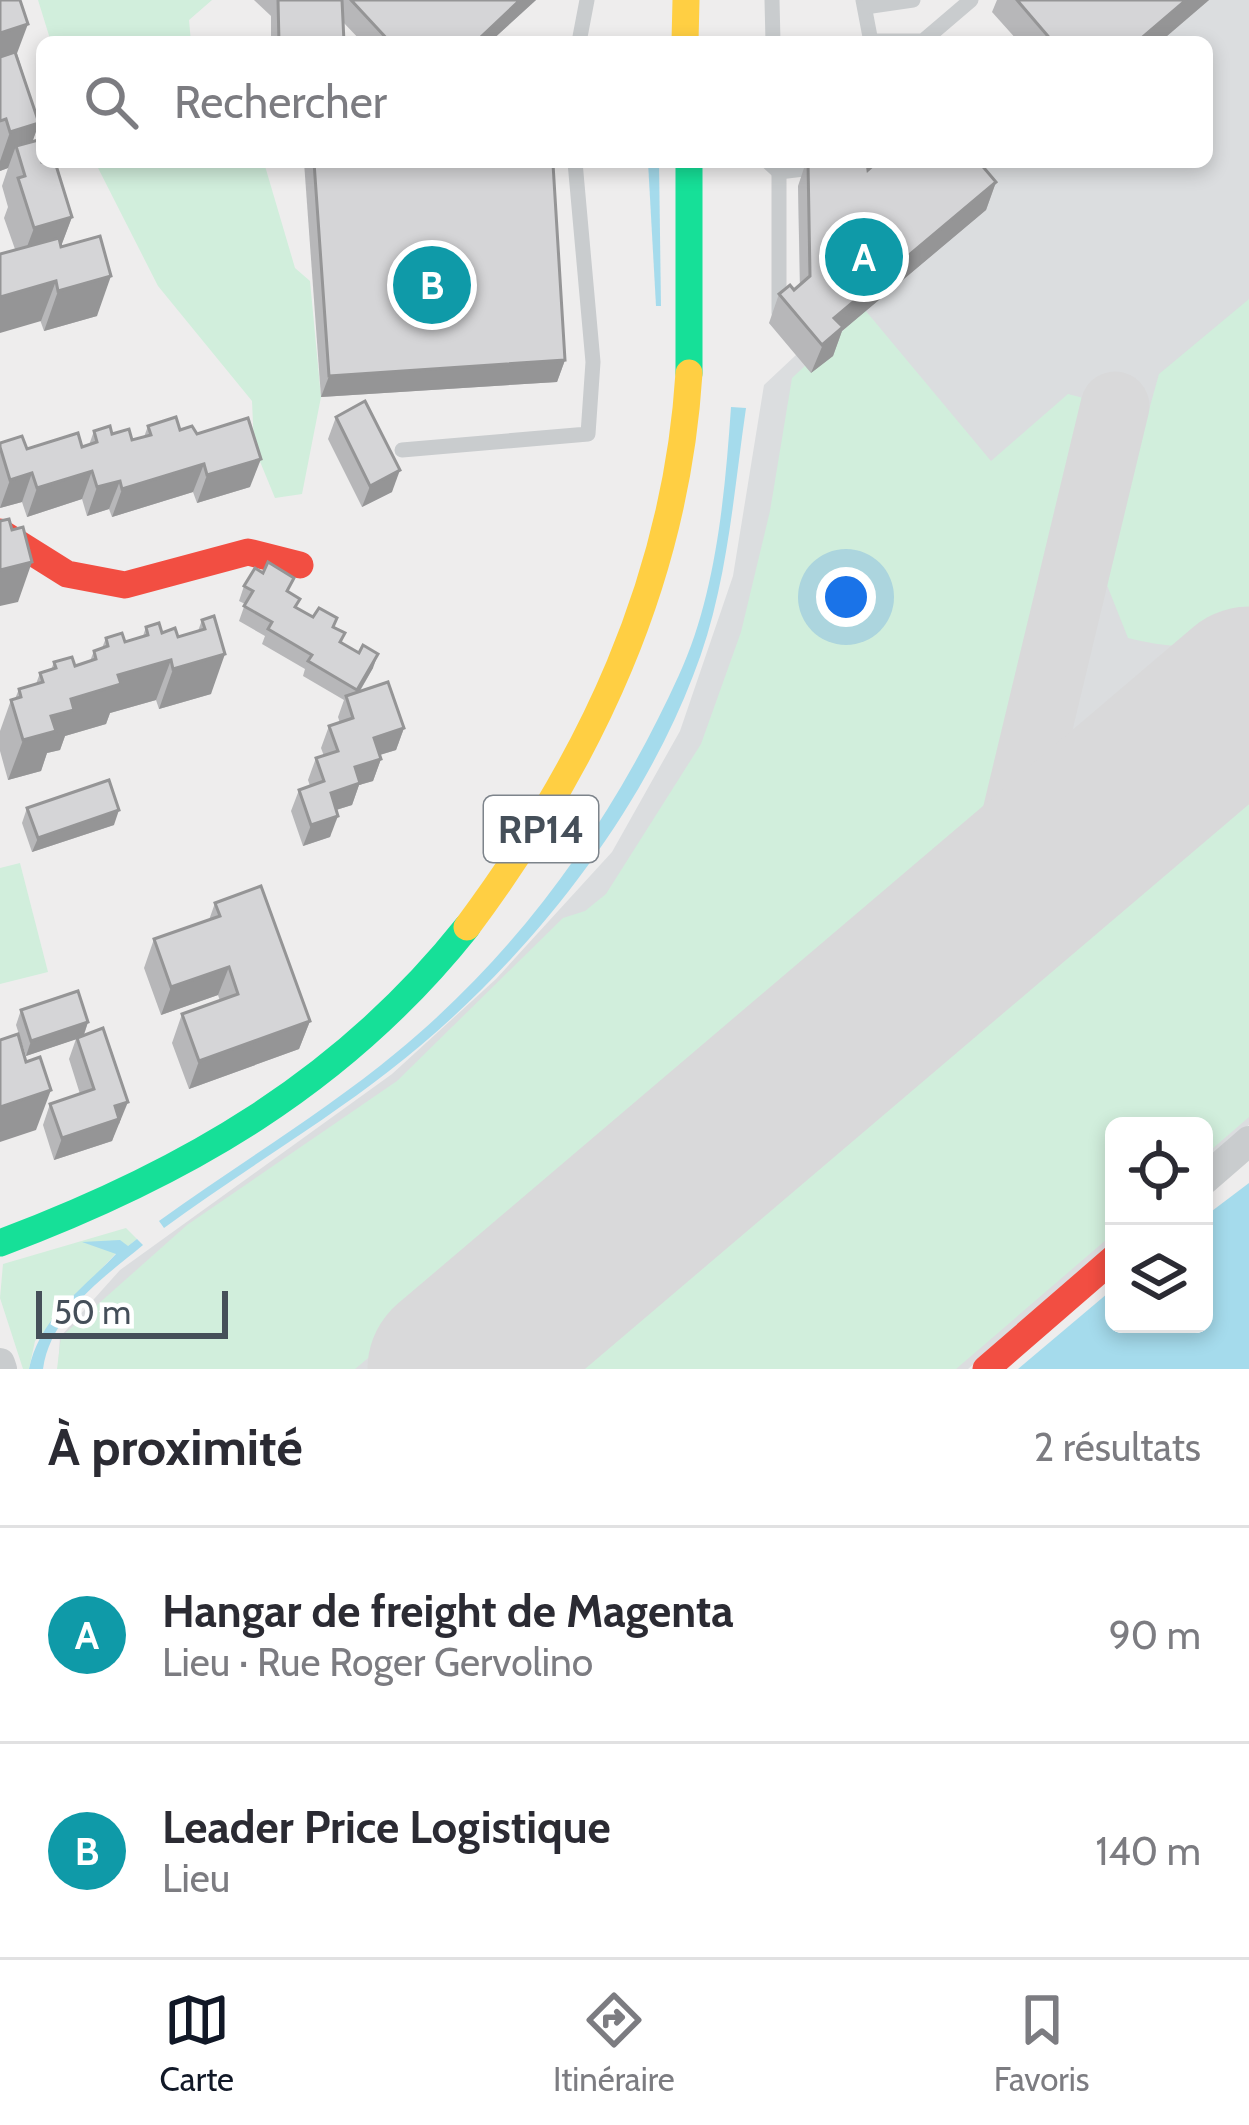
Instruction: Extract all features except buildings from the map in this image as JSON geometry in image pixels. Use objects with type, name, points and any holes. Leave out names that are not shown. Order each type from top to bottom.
[{"type":"main road","points":[[686,0],[686,36]]},
{"type":"main road","name":"RP14","points":[[0,1243],[178,1166],[279,1105],[341,1058],[390,1010],[465,932],[529,848],[581,761],[631,649],[663,542],[681,454],[693,344],[688,168]]},
{"type":"main road","points":[[0,532],[67,574],[125,585],[248,552],[300,565]]},
{"type":"main road","points":[[986,1369],[1105,1266]]},
{"type":"street","points":[[1213,1172],[1249,1141]]},
{"type":"lane","points":[[580,36],[586,0]]},
{"type":"lane","points":[[772,0],[773,36]]},
{"type":"lane","points":[[870,36],[864,3],[913,0]]},
{"type":"lane","points":[[929,36],[971,0]]},
{"type":"lane","points":[[402,450],[588,434],[593,362],[575,168]]},
{"type":"lane","points":[[773,168],[779,314]]},
{"type":"shaded area","points":[[1006,0],[1249,0],[1249,1125],[1213,1156],[1213,1117],[1105,1117],[1105,1250],[968,1369],[58,1369],[60,1337],[120,1270],[392,1074],[496,979],[612,852],[680,731],[733,576],[764,385],[796,355],[769,323],[800,304],[798,186],[966,185],[987,168],[1213,168],[1213,36],[1014,36],[993,12]]},
{"type":"green space","points":[[38,0],[212,0],[189,20],[190,36],[49,36]]},
{"type":"green space","points":[[98,168],[266,168],[295,268],[310,281],[321,397],[302,494],[275,498],[254,447],[252,401],[158,286]]},
{"type":"green space","points":[[1249,299],[1249,617],[1220,637],[1192,645],[1128,638],[1103,575],[1159,374]]},
{"type":"green space","points":[[865,310],[991,461],[1068,394],[1087,399],[1084,438],[1004,769],[982,836],[961,864],[355,1369],[57,1369],[61,1337],[187,1225],[397,1081],[563,918],[585,911],[606,894],[701,744],[741,632],[770,511],[792,378]]},
{"type":"green space","points":[[1249,778],[1249,1117],[1213,1148],[1213,1117],[1105,1117],[1105,1241],[956,1369],[554,1369]]},
{"type":"green space","points":[[20,863],[48,972],[0,984],[0,868]]},
{"type":"green space","points":[[126,1228],[137,1239],[128,1246],[89,1244],[116,1253],[35,1341],[29,1369],[23,1369],[0,1298],[3,1264]]},
{"type":"water","points":[[648,168],[659,168],[661,306],[656,306]]},
{"type":"water","points":[[731,407],[746,408],[727,544],[705,644],[668,732],[605,841],[526,943],[436,1032],[362,1092],[164,1228],[159,1221],[397,1052],[484,970],[560,880],[625,781],[692,644],[717,544]]},
{"type":"water","points":[[1249,1183],[1249,1369],[1018,1369],[1105,1296],[1105,1333],[1213,1333],[1213,1210]]},
{"type":"water","points":[[137,1239],[143,1245],[67,1315],[43,1369],[29,1369],[52,1320],[116,1254],[82,1242],[120,1240],[128,1246]]},
{"type":"taxiway","points":[[994,909],[1115,406]]},
{"type":"taxiway","points":[[498,1369],[531,1303]]},
{"type":"runway","points":[[453,1369],[1249,692]]},
{"type":"traffic: fast","points":[[689,168],[689,373]]},
{"type":"traffic: fast","points":[[0,1243],[133,1186],[256,1118],[368,1032],[467,927]]},
{"type":"traffic: slow","points":[[685,36],[686,0]]},
{"type":"traffic: slow","points":[[467,927],[552,800],[619,666],[666,524],[681,450],[689,373]]},
{"type":"traffic: jam","points":[[0,532],[67,574],[125,585],[248,552],[300,565]]},
{"type":"traffic: jam","points":[[986,1369],[1105,1266]]},
{"type":"place","name":"Hangar de freight de Magenta","points":[[864,257]]},
{"type":"place","name":"Leader Price Logistique","points":[[432,285]]}]
